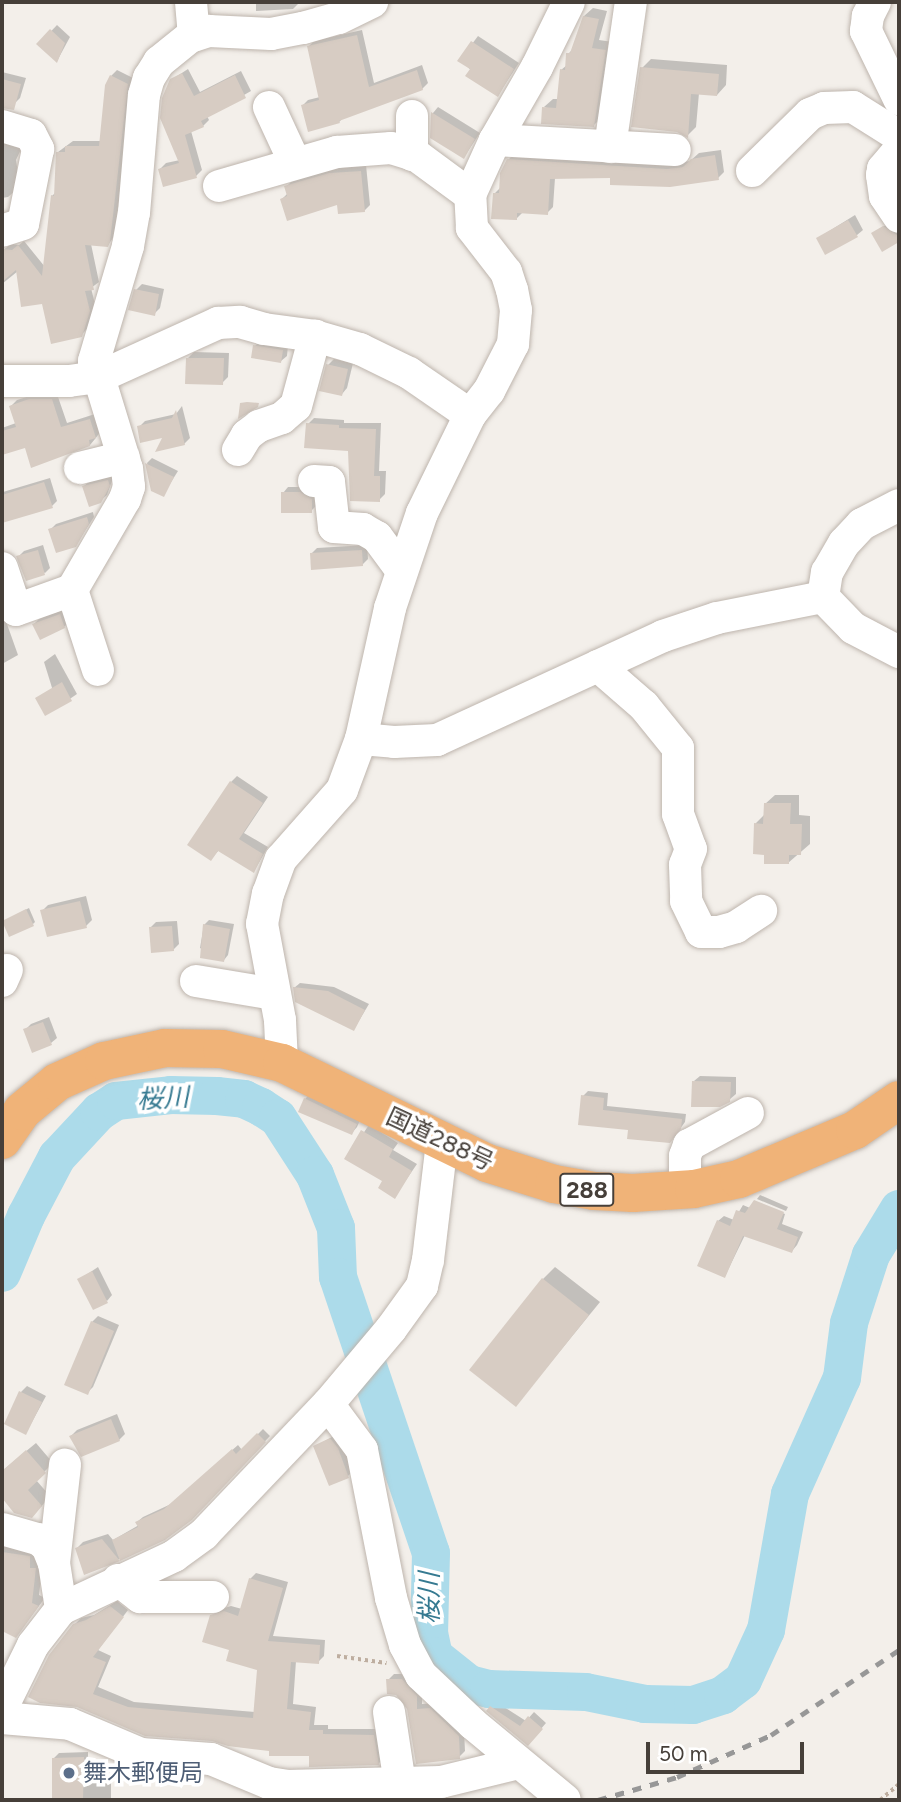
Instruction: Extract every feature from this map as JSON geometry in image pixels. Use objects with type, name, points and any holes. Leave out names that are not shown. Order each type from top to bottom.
[{"type":"highway","name":"国道288号","points":[[2,1140],[22,1111],[39,1094],[78,1071],[142,1051],[198,1046],[243,1052],[282,1063],[487,1163],[554,1184],[594,1191],[633,1194],[685,1190],[739,1179],[855,1130],[899,1100]]},
{"type":"street","points":[[191,2],[194,35]]},
{"type":"street","points":[[2,568],[9,614],[72,590],[125,499],[129,486],[124,457],[94,361],[134,213],[144,95],[159,62],[175,47],[194,35],[209,31],[271,34],[339,18],[372,2]]},
{"type":"street","points":[[282,1063],[283,1045],[262,924],[268,894],[281,859],[342,790],[360,739],[387,622],[422,513],[470,415],[489,391],[507,359],[516,325],[512,290],[506,272],[472,228],[470,195],[495,140],[569,2]]},
{"type":"street","points":[[610,147],[631,2]]},
{"type":"street","points":[[876,2],[868,16],[866,32],[899,99]]},
{"type":"street","points":[[269,107],[295,163]]},
{"type":"street","points":[[752,170],[810,114],[824,108],[853,107],[899,136]]},
{"type":"street","points":[[412,116],[412,155]]},
{"type":"street","points":[[2,126],[31,135],[38,149],[23,223],[2,231]]},
{"type":"street","points":[[495,140],[675,150]]},
{"type":"street","points":[[219,186],[295,163],[368,148],[391,148],[412,155],[470,195]]},
{"type":"street","points":[[899,150],[883,169],[882,175],[885,196],[899,217]]},
{"type":"street","points":[[2,380],[69,381],[99,377],[218,323],[240,322],[264,329],[316,335],[372,355],[409,373],[470,415]]},
{"type":"street","points":[[239,450],[247,435],[260,426],[282,418],[296,407],[316,335]]},
{"type":"street","points":[[80,468],[124,457]]},
{"type":"street","points":[[314,481],[329,482],[334,527],[363,529],[377,537],[402,571]]},
{"type":"street","points":[[823,597],[827,572],[844,543],[862,524],[899,505]]},
{"type":"street","points":[[72,590],[98,670]]},
{"type":"street","points":[[360,739],[394,742],[437,740],[663,636],[717,618],[823,597]]},
{"type":"street","points":[[823,597],[853,628],[899,652]]},
{"type":"street","points":[[597,666],[644,706],[678,748],[678,814],[691,849],[685,865],[686,901],[701,932],[719,932],[736,927],[761,911]]},
{"type":"street","points":[[196,981],[274,994]]},
{"type":"street","points":[[685,1190],[685,1156],[689,1145],[748,1113]]},
{"type":"street","points":[[2,1708],[33,1645],[61,1608],[174,1556],[204,1534],[329,1402],[391,1329],[422,1286],[428,1260],[442,1143]]},
{"type":"street","points":[[329,1402],[362,1450],[391,1598],[407,1648],[421,1675],[519,1763],[565,1800]]},
{"type":"street","points":[[54,1563],[65,1465]]},
{"type":"street","points":[[2,1530],[38,1539],[47,1546],[54,1563],[61,1608]]},
{"type":"street","points":[[118,1580],[141,1597],[213,1597]]},
{"type":"street","points":[[389,1712],[400,1784]]},
{"type":"street","points":[[2,1718],[70,1724],[141,1754],[211,1759],[269,1783],[311,1786],[441,1782],[519,1763]]},
{"type":"path","points":[[337,1656],[386,1663],[407,1648]]},
{"type":"path","points":[[880,1800],[899,1784]]},
{"type":"building","points":[[583,16],[599,19],[592,48],[606,50],[594,127],[541,124],[542,107],[556,108],[560,69],[565,70],[566,53],[570,53]]},
{"type":"building","points":[[50,29],[65,43],[57,63],[36,44]]},
{"type":"building","points":[[357,35],[369,87],[417,70],[423,90],[339,121],[340,123],[308,132],[301,105],[319,100],[307,46]]},
{"type":"building","points":[[471,41],[514,69],[498,97],[465,76],[470,69],[457,61]]},
{"type":"building","points":[[640,67],[719,74],[717,96],[691,94],[688,138],[677,132],[631,127]]},
{"type":"building","points":[[182,73],[194,96],[235,75],[246,98],[201,121],[204,127],[185,135],[197,178],[163,187],[158,169],[179,163],[160,118],[162,98],[170,79]]},
{"type":"building","points":[[110,75],[128,84],[110,242],[108,247],[85,245],[94,290],[85,291],[90,311],[82,337],[51,344],[42,304],[21,307],[16,270],[2,282],[2,249],[12,250],[18,245],[42,276],[51,195],[54,196],[56,152],[65,152],[65,146],[99,146],[105,85]]},
{"type":"building","points":[[2,79],[21,84],[14,110],[2,108]]},
{"type":"building","points":[[431,112],[475,139],[464,159],[430,138]]},
{"type":"building","points":[[715,155],[719,180],[670,187],[610,185],[610,178],[550,179],[548,215],[517,213],[517,220],[491,219],[493,193],[499,193],[500,173],[507,159],[667,169],[683,167],[691,159]]},
{"type":"building","points":[[361,171],[365,212],[338,214],[337,205],[287,221],[280,199],[287,196],[284,186],[329,173]]},
{"type":"building","points":[[848,220],[858,237],[825,255],[816,238]]},
{"type":"building","points":[[883,226],[897,235],[899,242],[882,252],[871,233]]},
{"type":"building","points":[[134,289],[159,294],[155,316],[128,310]]},
{"type":"building","points":[[253,345],[283,350],[281,363],[251,358]]},
{"type":"building","points":[[186,358],[224,358],[223,385],[185,384]]},
{"type":"building","points":[[326,364],[348,369],[342,396],[319,391]]},
{"type":"building","points":[[29,399],[52,399],[61,427],[90,419],[96,438],[89,440],[90,446],[31,468],[25,448],[2,455],[2,431],[16,427],[9,406]]},
{"type":"building","points":[[240,403],[259,403],[258,407],[238,419]]},
{"type":"building","points":[[176,410],[185,445],[155,452],[162,438],[140,443],[137,426],[172,418]]},
{"type":"building","points":[[306,423],[339,425],[339,428],[376,429],[374,476],[380,476],[380,502],[350,501],[348,451],[304,448]]},
{"type":"building","points":[[145,463],[174,477],[164,497],[151,491]]},
{"type":"building","points":[[108,480],[110,486],[101,503],[89,507],[82,486]]},
{"type":"building","points":[[44,482],[53,508],[2,523],[2,495]]},
{"type":"building","points":[[281,492],[300,492],[312,499],[312,513],[281,513]]},
{"type":"building","points":[[87,517],[89,524],[76,547],[56,553],[48,529]]},
{"type":"building","points":[[38,550],[45,575],[26,581],[16,556]]},
{"type":"building","points":[[362,550],[363,566],[311,570],[310,553]]},
{"type":"building","points":[[60,614],[65,628],[40,640],[32,624]]},
{"type":"building","points":[[62,682],[72,701],[45,716],[35,698]]},
{"type":"building","points":[[230,781],[263,803],[239,839],[263,854],[254,873],[218,851],[211,861],[187,845]]},
{"type":"building","points":[[764,803],[791,803],[790,824],[802,824],[801,855],[789,855],[789,864],[764,864],[764,855],[753,854],[754,823],[763,824]]},
{"type":"building","points":[[80,901],[87,928],[47,937],[40,910]]},
{"type":"building","points":[[26,909],[34,926],[9,937],[2,921]]},
{"type":"building","points":[[203,924],[230,929],[224,962],[200,958]]},
{"type":"building","points":[[172,926],[174,951],[151,953],[149,927]]},
{"type":"building","points":[[293,987],[328,991],[365,1010],[354,1031],[295,1002]]},
{"type":"building","points":[[43,1022],[52,1045],[32,1053],[23,1029]]},
{"type":"building","points":[[692,1081],[731,1082],[730,1102],[720,1107],[691,1107]]},
{"type":"building","points":[[581,1095],[604,1098],[603,1110],[682,1119],[681,1129],[670,1143],[627,1139],[628,1130],[578,1125]]},
{"type":"building","points":[[304,1098],[357,1124],[352,1135],[298,1112]]},
{"type":"building","points":[[361,1130],[393,1149],[389,1157],[412,1171],[395,1199],[378,1188],[382,1181],[344,1159]]},
{"type":"building","points":[[754,1200],[784,1212],[777,1229],[798,1237],[792,1253],[743,1236],[725,1278],[697,1266],[717,1220],[730,1226],[736,1210],[745,1213]]},
{"type":"building","points":[[92,1271],[108,1303],[93,1310],[77,1279]]},
{"type":"building","points":[[542,1278],[589,1315],[516,1407],[469,1370]]},
{"type":"building","points":[[91,1321],[114,1331],[88,1395],[64,1385]]},
{"type":"building","points":[[19,1391],[42,1402],[26,1435],[4,1424]]},
{"type":"building","points":[[111,1419],[120,1441],[81,1457],[69,1436]]},
{"type":"building","points":[[257,1433],[266,1442],[192,1520],[165,1540],[120,1561],[112,1540],[138,1527],[135,1522],[164,1509],[232,1449],[236,1454]]},
{"type":"building","points":[[330,1438],[338,1448],[349,1478],[329,1486],[313,1446]]},
{"type":"building","points":[[26,1450],[46,1473],[28,1490],[42,1506],[32,1518],[14,1513],[2,1498],[2,1471]]},
{"type":"building","points":[[102,1539],[120,1561],[84,1575],[75,1548]]},
{"type":"building","points":[[2,1552],[30,1556],[30,1568],[36,1568],[32,1603],[39,1606],[16,1638],[2,1631]]},
{"type":"building","points":[[249,1578],[283,1588],[268,1641],[320,1645],[319,1664],[291,1662],[287,1709],[311,1712],[309,1730],[323,1730],[323,1734],[374,1735],[379,1765],[309,1767],[309,1756],[269,1756],[269,1751],[228,1746],[212,1741],[145,1736],[77,1707],[40,1703],[28,1697],[49,1655],[73,1624],[110,1606],[124,1617],[93,1657],[106,1662],[93,1694],[128,1707],[253,1718],[257,1670],[226,1661],[229,1650],[202,1642],[210,1615],[224,1611],[238,1616]]},
{"type":"building","points":[[386,1679],[402,1679],[417,1696],[417,1709],[430,1708],[459,1736],[460,1759],[416,1764],[407,1709],[396,1695],[387,1694]]},
{"type":"building","points":[[490,1706],[520,1726],[528,1716],[543,1729],[528,1746],[486,1711]]},
{"type":"building","points":[[84,1757],[83,1800],[52,1800],[52,1758]]},
{"type":"waterway","name":"桜川","points":[[2,1273],[26,1216],[57,1157],[99,1112],[116,1101],[171,1095],[217,1096],[244,1099],[261,1107],[278,1118],[315,1175],[336,1228],[338,1277],[431,1553],[429,1633],[434,1656],[469,1684],[489,1689],[586,1692],[645,1704],[693,1705],[723,1695],[743,1680],[766,1630],[790,1494],[842,1378],[849,1323],[871,1255],[899,1209]]},
{"type":"railway","points":[[598,1800],[677,1777],[771,1735],[899,1650]]},
{"type":"place","name":"舞木郵便局","points":[[69,1773]]}]
